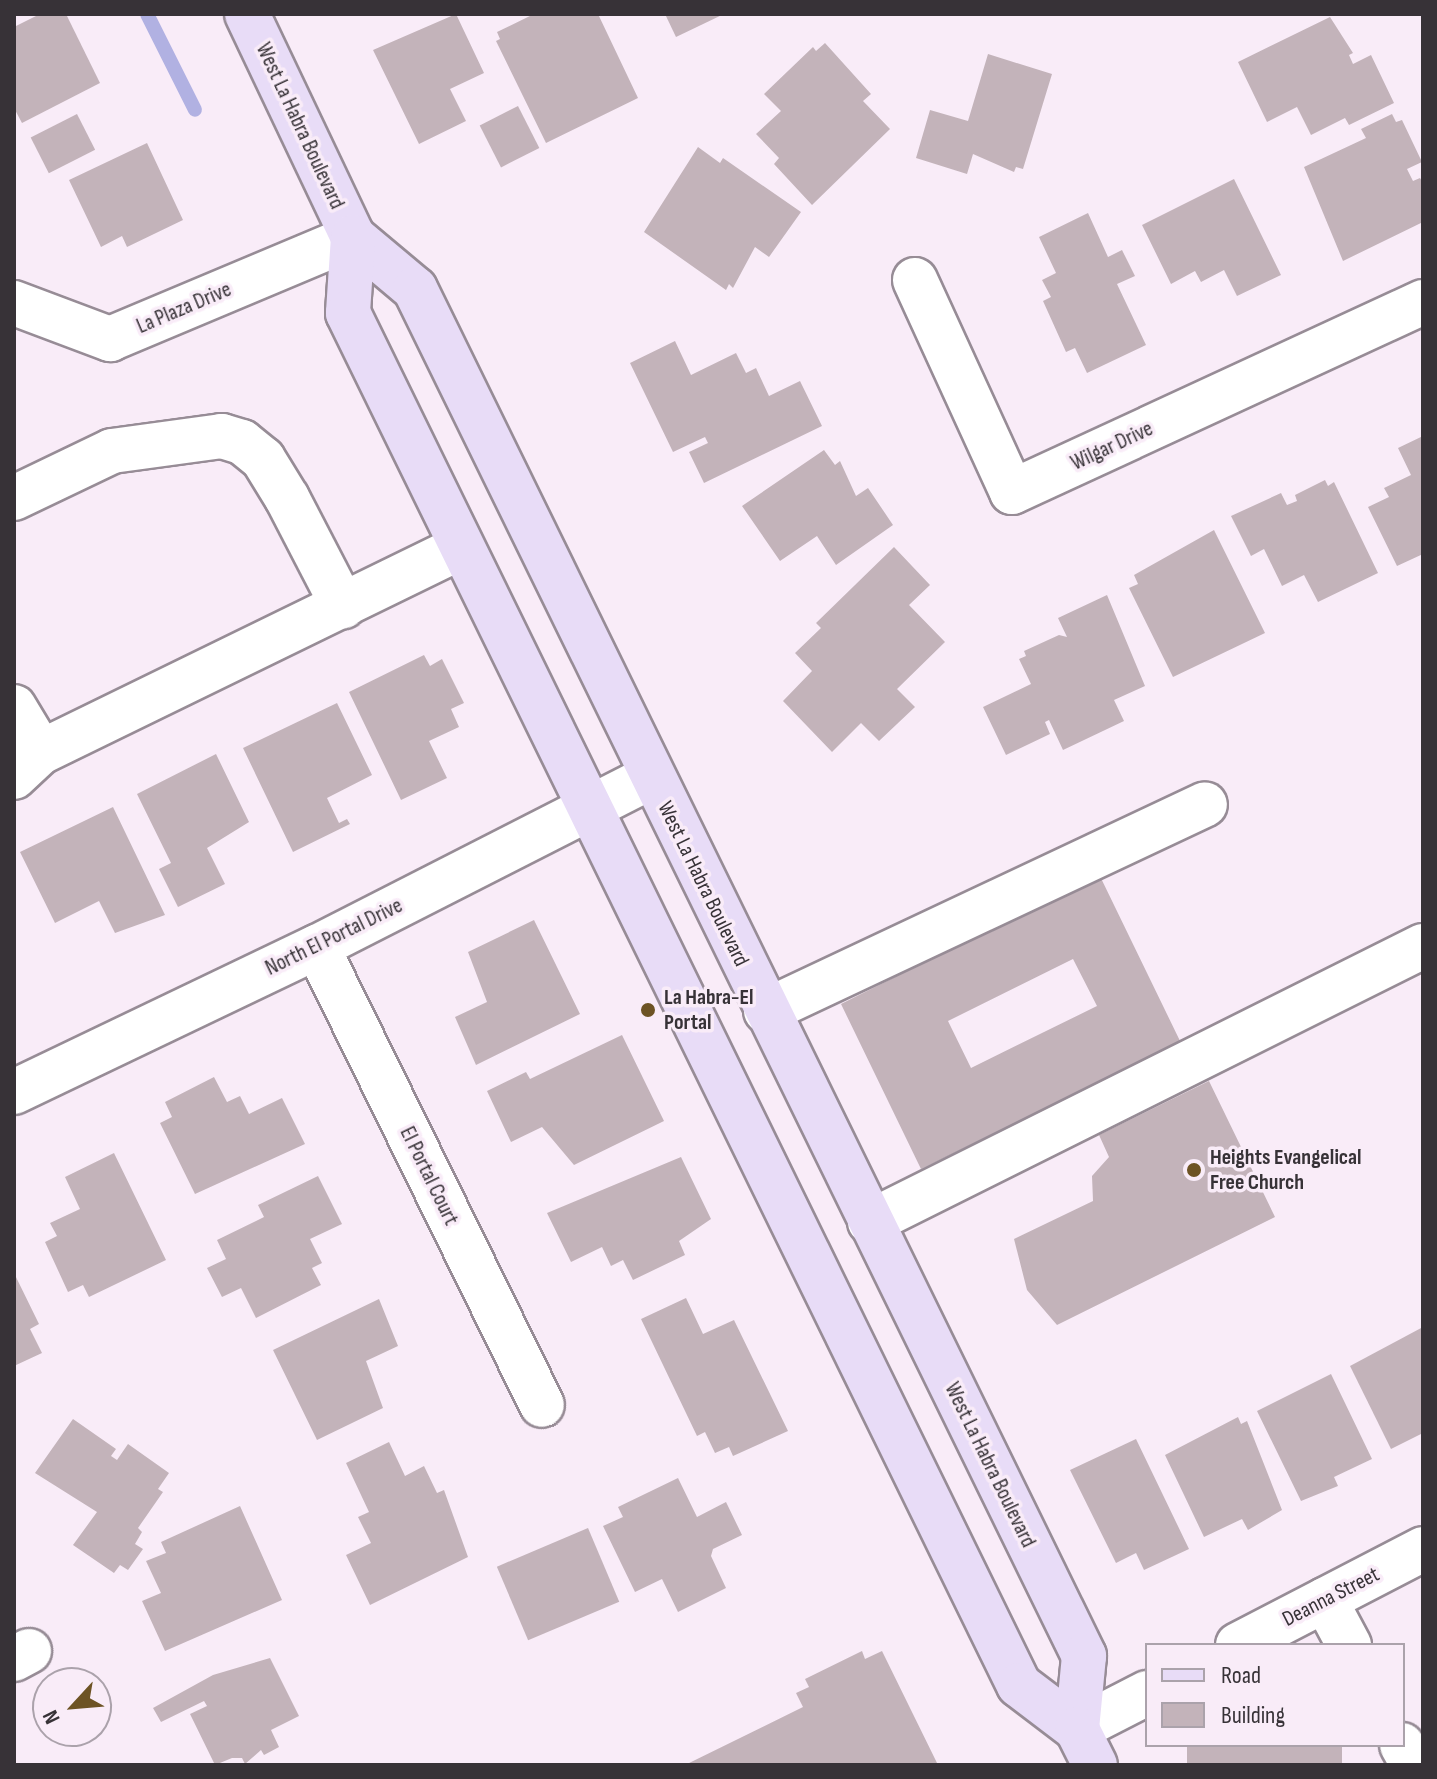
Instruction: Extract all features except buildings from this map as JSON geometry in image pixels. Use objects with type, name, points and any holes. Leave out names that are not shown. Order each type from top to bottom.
[{"type":"main road","name":"West La Habra Boulevard","points":[[247,14],[353,237],[415,289],[650,777],[1084,1656],[1086,1747]]},
{"type":"main road","name":"West La Habra Boulevard","points":[[353,237],[348,313],[1019,1685],[1086,1747]]},
{"type":"street","name":"La Plaza Drive","points":[[14,303],[110,339],[353,237]]},
{"type":"street","name":"Wilgar Drive","points":[[915,280],[1012,492],[1423,302]]},
{"type":"street","points":[[14,498],[112,451],[222,436],[242,442],[263,459],[287,498],[343,606]]},
{"type":"street","points":[[14,707],[28,765],[462,547]]},
{"type":"street","name":"North El Portal Drive","points":[[14,1092],[317,947],[650,777]]},
{"type":"street","points":[[766,1011],[1205,804]]},
{"type":"street","points":[[870,1222],[1423,946]]},
{"type":"street","name":"El Portal Court","points":[[317,947],[542,1405]]},
{"type":"street","name":"Deanna Street","points":[[1242,1643],[1423,1549]]},
{"type":"street","points":[[1325,1600],[1348,1643]]},
{"type":"street","points":[[1086,1747],[1145,1695]]},
{"type":"street","points":[[1403,1747],[1413,1765]]},
{"type":"waterway","points":[[147,14],[195,110]]},
{"type":"place","name":"La Habra-El Portal","points":[[648,1010]]},
{"type":"place","name":"Heights Evangelical Free Church","points":[[1194,1170]]}]
